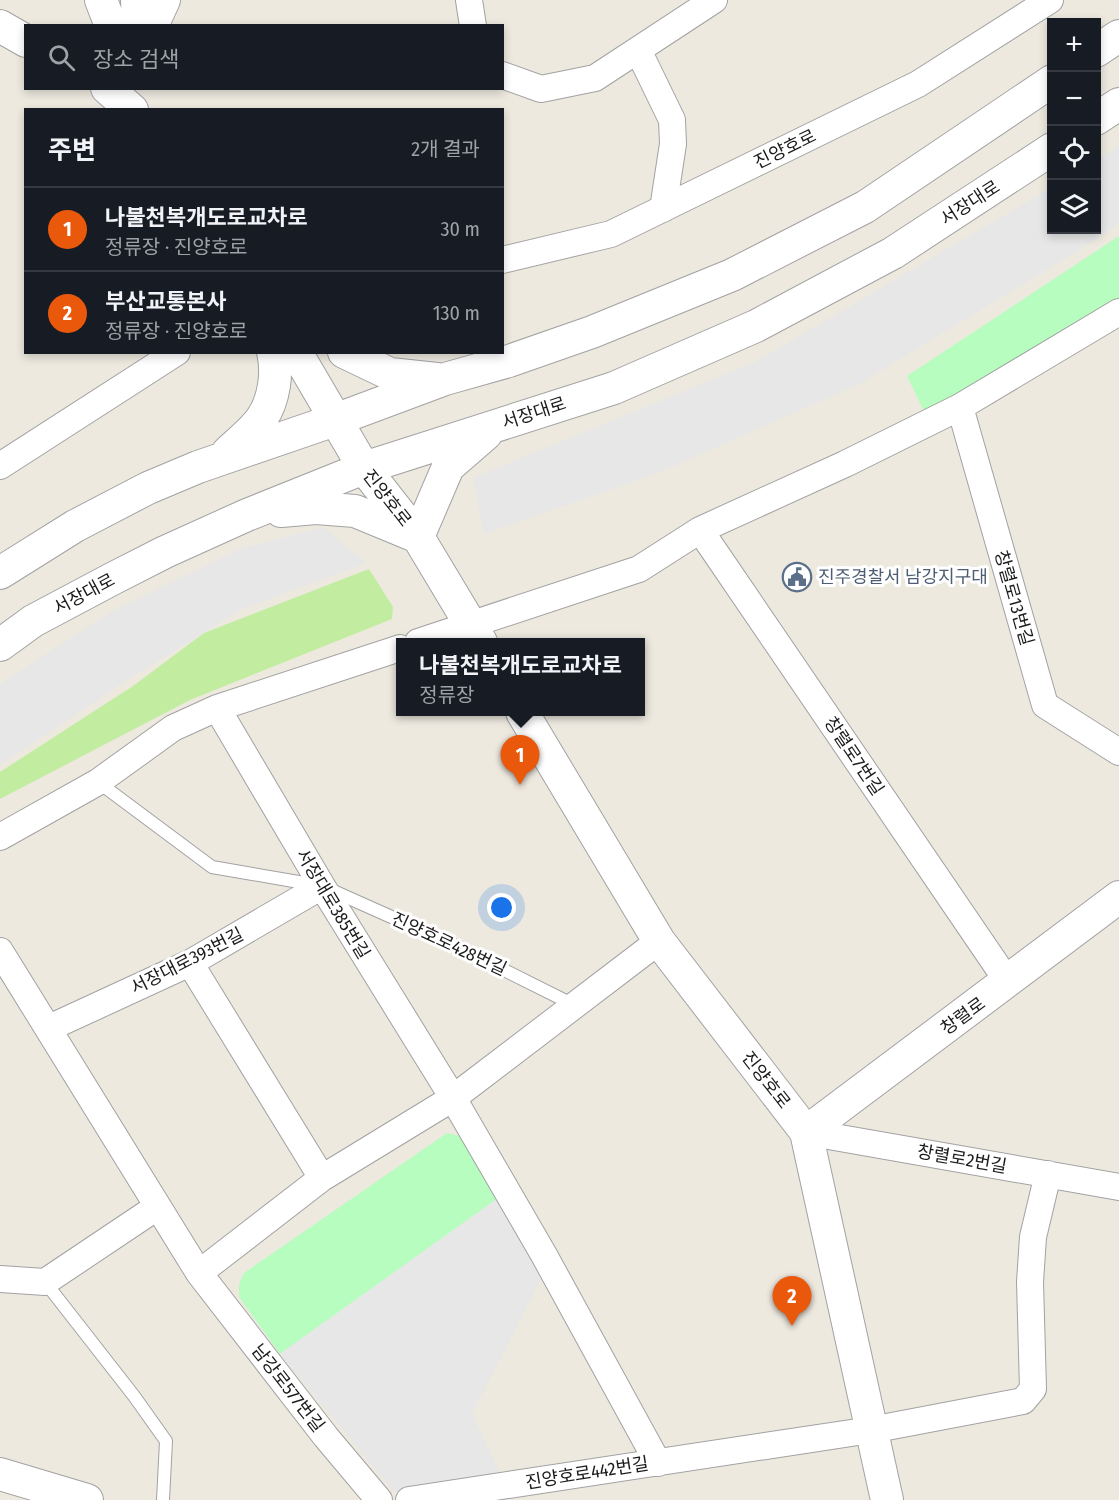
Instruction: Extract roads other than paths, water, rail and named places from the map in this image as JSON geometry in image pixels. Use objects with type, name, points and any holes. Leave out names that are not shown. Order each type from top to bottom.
[{"type":"street","points":[[101,0],[110,24]]},
{"type":"street","points":[[137,0],[138,24]]},
{"type":"street","points":[[153,24],[164,0]]},
{"type":"street","points":[[469,0],[473,24]]},
{"type":"street","points":[[504,76],[541,89],[595,78],[714,0]]},
{"type":"street","name":"진양호로","points":[[504,260],[611,234],[918,84],[1050,0]]},
{"type":"street","points":[[0,26],[24,40]]},
{"type":"street","points":[[1101,48],[1119,36]]},
{"type":"street","points":[[638,50],[672,120],[673,144],[663,209]]},
{"type":"street","points":[[0,573],[75,526],[168,480],[223,458],[445,379],[509,361],[592,332],[732,275],[866,207],[1047,84]]},
{"type":"street","points":[[109,90],[130,108]]},
{"type":"street","points":[[133,90],[140,108]]},
{"type":"street","points":[[141,90],[141,108]]},
{"type":"street","points":[[1101,116],[1119,104]]},
{"type":"street","name":"서장대로","points":[[0,645],[33,621],[112,579],[165,552],[248,515],[364,468],[614,388],[756,326],[893,253],[1047,152]]},
{"type":"street","points":[[447,638],[476,634],[639,569],[700,530],[845,464],[960,407],[1119,312]]},
{"type":"street","points":[[0,466],[174,354]]},
{"type":"street","points":[[223,458],[262,418],[273,389],[273,354]]},
{"type":"street","name":"진양호로","points":[[297,354],[364,468],[418,537],[476,634]]},
{"type":"street","points":[[348,354],[390,374],[445,379]]},
{"type":"street","name":"창렬로13번길","points":[[960,407],[1044,705],[1119,752]]},
{"type":"street","points":[[248,515],[316,508],[355,511],[418,537],[448,467],[497,425]]},
{"type":"street","name":"창렬로7번길","points":[[700,530],[1008,982]]},
{"type":"street","points":[[0,837],[98,782],[173,728],[216,708],[396,649]]},
{"type":"street","name":"서장대로385번길","points":[[216,708],[322,886],[453,1098]]},
{"type":"street","name":"진양호로","points":[[525,716],[659,941],[806,1132],[886,1500]]},
{"type":"street","name":"서장대로393번길","points":[[49,1028],[190,963],[322,886]]},
{"type":"street","name":"창렬로","points":[[806,1132],[1119,897]]},
{"type":"street","points":[[0,951],[199,1274],[322,1178],[453,1098],[659,941]]},
{"type":"street","points":[[190,963],[322,1178]]},
{"type":"street","name":"진양호로442번길","points":[[453,1098],[544,1255],[658,1463]]},
{"type":"street","name":"창렬로2번길","points":[[806,1132],[1119,1187]]},
{"type":"street","name":"진양호로442번길","points":[[409,1500],[871,1430],[1023,1401],[1033,1389],[1030,1282],[1033,1237],[1048,1174]]},
{"type":"street","points":[[0,1279],[45,1282],[157,1207]]},
{"type":"street","name":"남강로577번길","points":[[199,1274],[326,1437],[379,1500]]},
{"type":"street","points":[[0,1474],[87,1500]]},
{"type":"lane","name":"진양호로428번길","points":[[98,782],[212,867],[322,886],[452,944],[574,1005]]},
{"type":"lane","points":[[45,1282],[135,1396],[166,1441],[163,1500]]},
{"type":"place","name":"진주경찰서 남강지구대","points":[[797,577]]},
{"type":"place","name":"나불천복개도로교차로","points":[[520,785]]},
{"type":"place","name":"부산교통본사","points":[[792,1326]]}]
